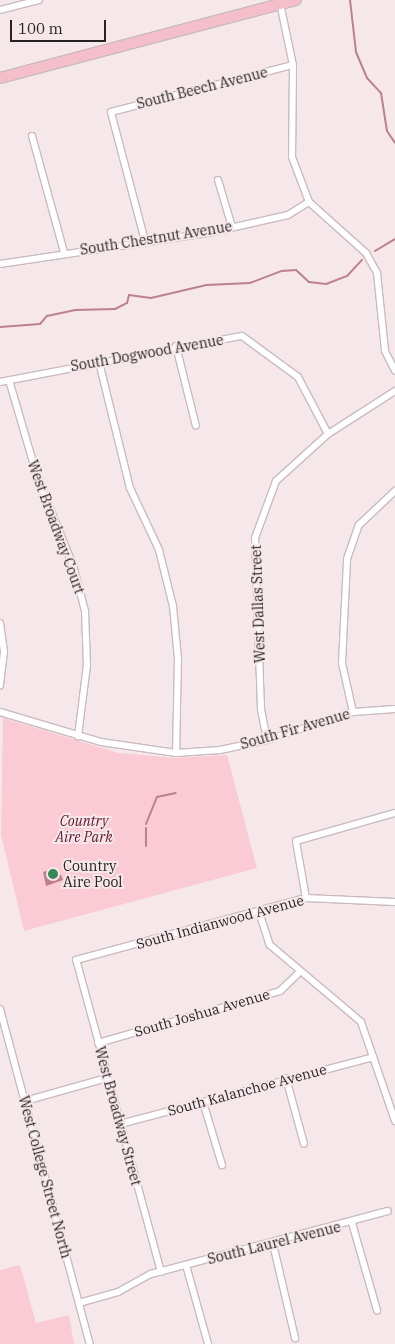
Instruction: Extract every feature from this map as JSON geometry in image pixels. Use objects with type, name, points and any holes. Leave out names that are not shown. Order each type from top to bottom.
[{"type":"main road","points":[[0,78],[280,1],[296,0]]},
{"type":"street","points":[[0,10],[39,0]]},
{"type":"street","points":[[280,1],[293,65],[292,157],[310,202],[366,253],[377,273],[385,351],[395,371]]},
{"type":"street","name":"South Beech Avenue","points":[[145,241],[111,112],[293,65]]},
{"type":"street","points":[[32,136],[64,252]]},
{"type":"street","points":[[218,180],[232,227]]},
{"type":"street","name":"South Chestnut Avenue","points":[[0,264],[64,252],[232,227],[288,215],[310,202]]},
{"type":"street","name":"South Dogwood Avenue","points":[[0,382],[176,346],[242,336],[264,349],[298,377],[328,434]]},
{"type":"street","points":[[176,346],[196,426]]},
{"type":"street","points":[[99,362],[130,488],[159,550],[173,606],[178,659],[176,752]]},
{"type":"street","name":"West Broadway Court","points":[[9,380],[38,478],[73,566],[83,604],[88,660],[78,736]]},
{"type":"street","name":"West Dallas Street","points":[[267,740],[261,709],[255,538],[276,481],[328,434],[395,391]]},
{"type":"street","points":[[353,712],[342,663],[347,559],[359,525],[395,491]]},
{"type":"street","points":[[0,623],[4,652],[0,686]]},
{"type":"street","name":"South Fir Avenue","points":[[0,712],[78,736],[176,752],[267,740],[353,712],[395,709]]},
{"type":"street","points":[[306,898],[296,841],[395,813]]},
{"type":"street","name":"South Indianwood Avenue","points":[[76,960],[306,898],[395,902]]},
{"type":"street","points":[[259,912],[270,945],[361,1022],[395,1120]]},
{"type":"street","name":"West Broadway Street","points":[[76,960],[161,1272]]},
{"type":"street","name":"South Joshua Avenue","points":[[98,1043],[280,991],[300,972]]},
{"type":"street","name":"West College Street North","points":[[0,1009],[90,1344]]},
{"type":"street","name":"South Kalanchoe Avenue","points":[[120,1124],[286,1078],[373,1057]]},
{"type":"street","points":[[25,1101],[108,1078]]},
{"type":"street","points":[[286,1078],[304,1144]]},
{"type":"street","points":[[203,1102],[222,1165]]},
{"type":"street","name":"South Laurel Avenue","points":[[80,1303],[161,1272],[273,1244],[388,1211]]},
{"type":"street","points":[[352,1222],[377,1310]]},
{"type":"street","points":[[273,1244],[295,1338]]},
{"type":"street","points":[[186,1265],[208,1344]]},
{"type":"green space","name":"Country Aire Park","points":[[3,718],[119,753],[175,758],[227,755],[257,868],[24,931],[1,835]]},
{"type":"green space","points":[[20,1265],[36,1323],[69,1315],[74,1344],[0,1344],[0,1270]]},
{"type":"shaded area","points":[[49,870],[52,875],[61,875],[63,880],[46,886],[43,872]]},
{"type":"waterway","points":[[350,0],[356,52],[367,78],[381,93],[387,131],[395,143]]},
{"type":"waterway","points":[[375,251],[395,239]]},
{"type":"waterway","points":[[0,327],[40,324],[47,316],[75,310],[115,309],[127,303],[129,295],[151,298],[207,285],[250,283],[282,271],[296,270],[309,282],[326,284],[347,276],[362,260]]},
{"type":"waterway","points":[[146,824],[157,797],[176,793]]},
{"type":"waterway","points":[[146,828],[146,846]]},
{"type":"place","name":"Country Aire Pool","points":[[53,874]]}]
